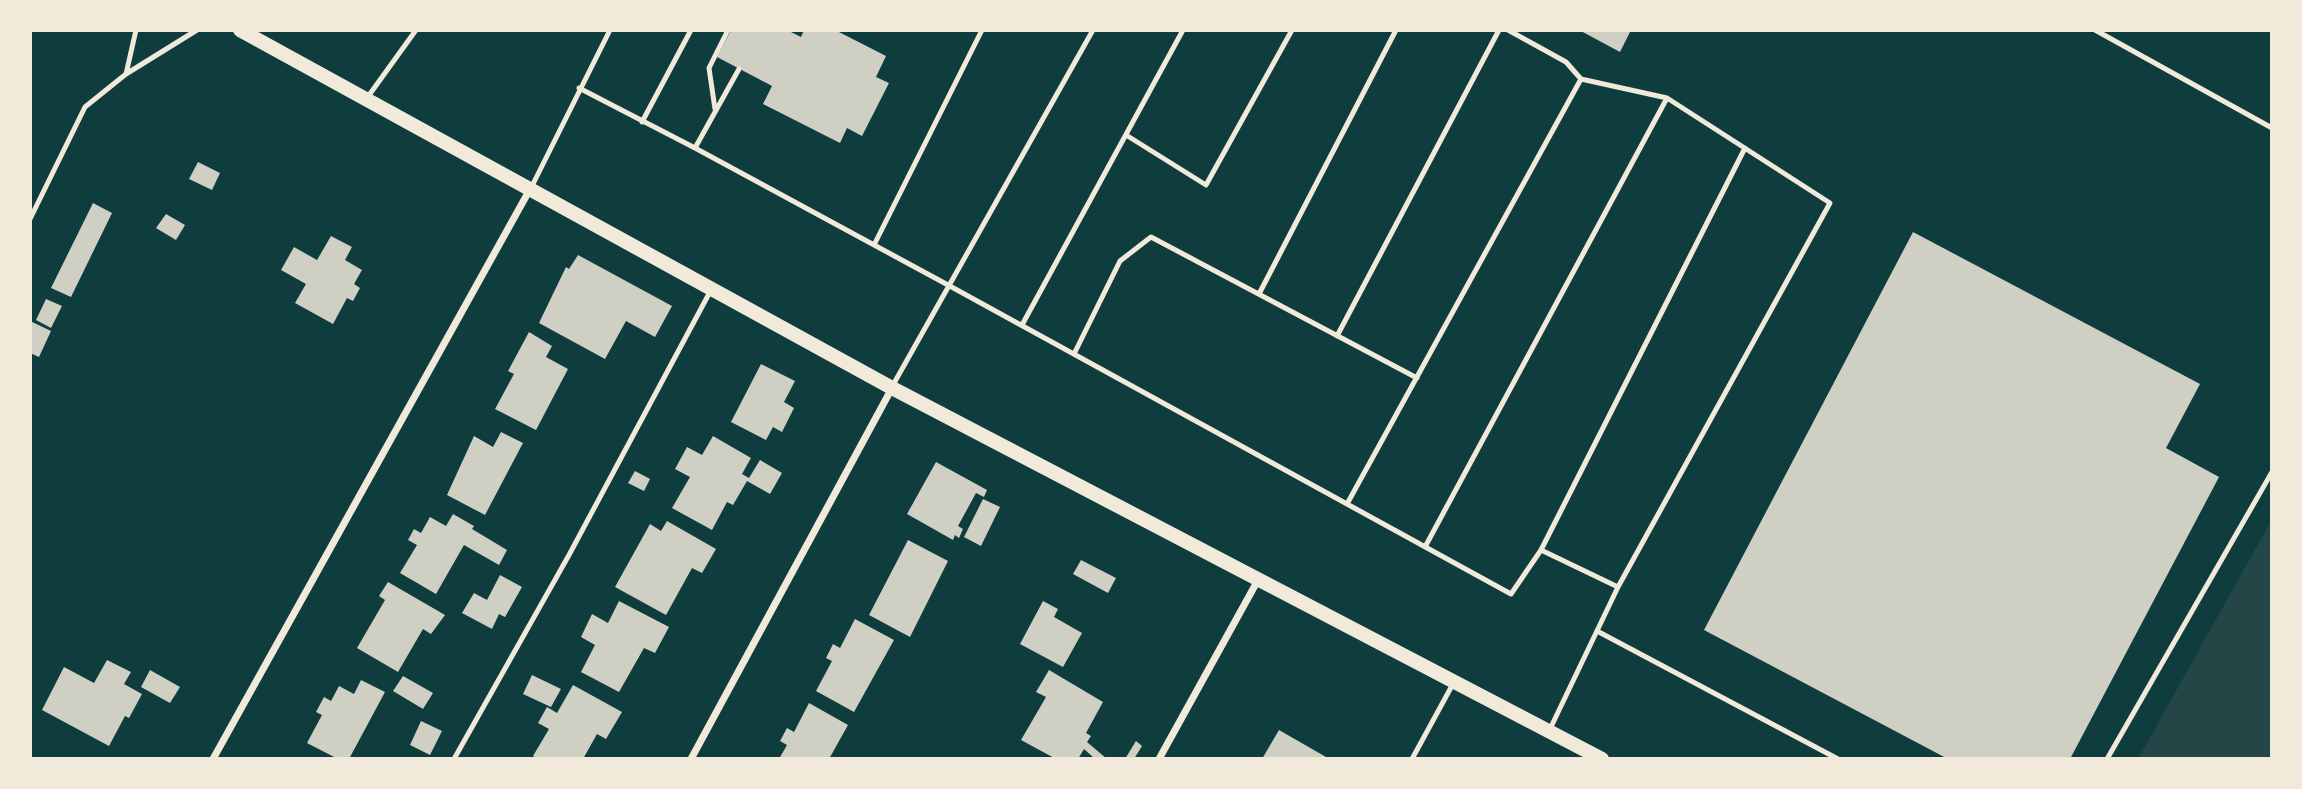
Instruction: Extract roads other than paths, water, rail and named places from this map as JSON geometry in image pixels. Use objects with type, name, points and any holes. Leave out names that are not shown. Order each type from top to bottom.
[{"type":"main road","points":[[240,30],[892,388],[1602,759]]},
{"type":"street","points":[[213,759],[529,191]]},
{"type":"street","points":[[691,759],[892,388]]},
{"type":"street","points":[[1159,759],[1258,580]]},
{"type":"lane","points":[[126,74],[136,30]]},
{"type":"lane","points":[[30,219],[85,107],[126,74],[197,30]]},
{"type":"lane","points":[[366,100],[416,30]]},
{"type":"lane","points":[[529,191],[610,30]]},
{"type":"lane","points":[[642,122],[691,30]]},
{"type":"lane","points":[[715,111],[709,68],[729,30]]},
{"type":"lane","points":[[874,245],[982,30]]},
{"type":"lane","points":[[892,388],[1093,30]]},
{"type":"lane","points":[[1022,325],[1183,30]]},
{"type":"lane","points":[[1126,135],[1206,185],[1292,30]]},
{"type":"lane","points":[[1259,294],[1396,30]]},
{"type":"lane","points":[[1338,336],[1499,30]]},
{"type":"lane","points":[[1508,30],[1566,62],[1581,79],[1667,98],[1830,203],[1618,587],[1549,732]]},
{"type":"lane","points":[[2095,30],[2272,128]]},
{"type":"lane","points":[[695,148],[739,69]]},
{"type":"lane","points":[[1347,504],[1581,79]]},
{"type":"lane","points":[[579,88],[1022,325],[1511,594],[1541,550],[1745,148]]},
{"type":"lane","points":[[1425,547],[1667,98]]},
{"type":"lane","points":[[1074,354],[1120,261],[1151,237],[1417,378]]},
{"type":"lane","points":[[454,759],[569,555],[711,290]]},
{"type":"lane","points":[[2107,759],[2272,472]]},
{"type":"lane","points":[[1541,550],[1618,587]]},
{"type":"lane","points":[[1597,631],[1838,759]]},
{"type":"lane","points":[[1412,759],[1454,682]]}]
